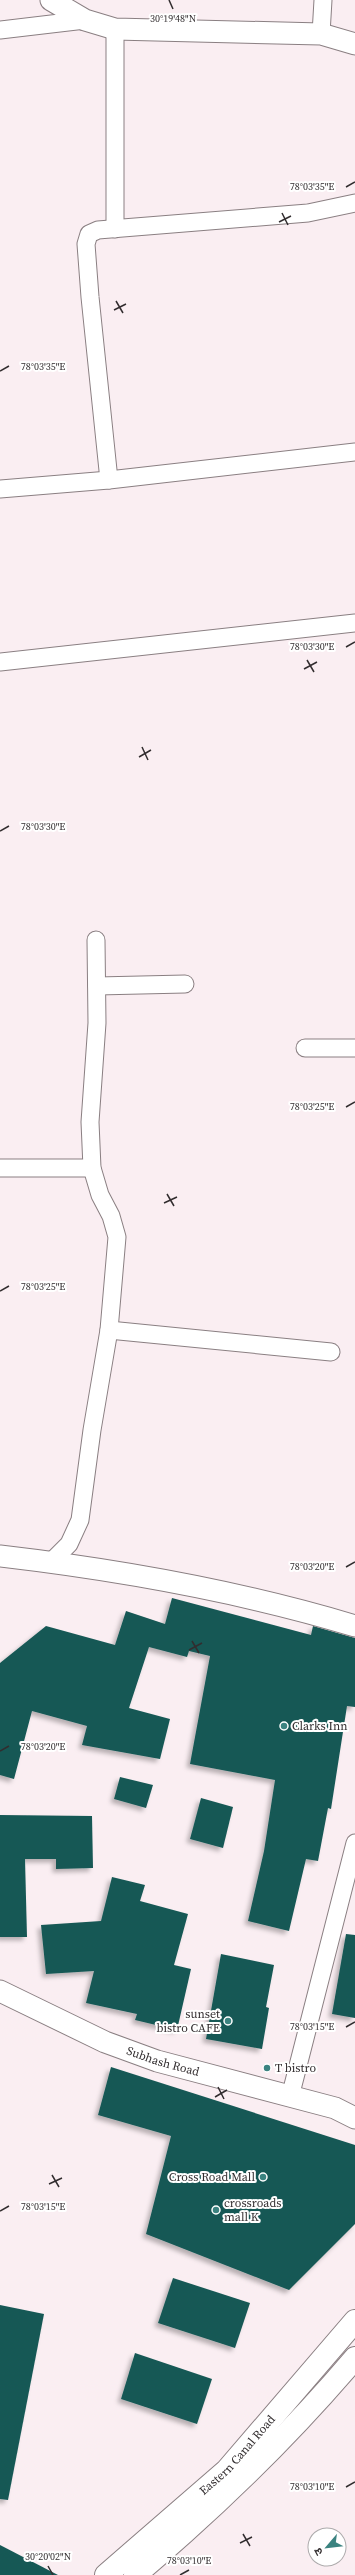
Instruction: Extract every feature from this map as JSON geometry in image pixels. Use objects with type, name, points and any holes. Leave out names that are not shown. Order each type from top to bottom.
[{"type":"main road","name":"Eastern Canal Road","points":[[106,2575],[227,2470],[355,2321]]},
{"type":"main road","name":"Eastern Canal Road","points":[[135,2575],[204,2517],[251,2472],[313,2407],[355,2358]]},
{"type":"street","points":[[51,0],[86,20],[115,29],[321,34],[355,44]]},
{"type":"street","points":[[321,34],[322,0]]},
{"type":"street","points":[[0,30],[86,20]]},
{"type":"street","points":[[115,29],[115,229]]},
{"type":"street","points":[[109,480],[86,244],[89,234],[98,230],[308,213],[355,203]]},
{"type":"street","points":[[0,489],[109,480],[355,452]]},
{"type":"street","points":[[0,662],[355,623]]},
{"type":"street","points":[[51,1562],[69,1544],[80,1520],[92,1430],[109,1330],[117,1237],[111,1216],[100,1195],[92,1168],[90,1122],[97,1023],[96,940]]},
{"type":"street","points":[[97,986],[185,984]]},
{"type":"street","points":[[305,1048],[355,1048]]},
{"type":"street","points":[[0,1168],[92,1168]]},
{"type":"street","points":[[109,1330],[331,1352]]},
{"type":"street","points":[[0,1556],[51,1562],[197,1586],[310,1613],[355,1626]]},
{"type":"street","points":[[290,2097],[355,1843]]},
{"type":"street","name":"Subhash Road","points":[[0,1991],[105,2042],[156,2061],[290,2097],[345,2107],[355,2118]]},
{"type":"building","points":[[172,1598],[311,1635],[313,1626],[355,1638],[355,1707],[347,1706],[331,1809],[328,1808],[318,1861],[306,1859],[289,1931],[248,1921],[264,1851],[275,1780],[190,1764],[210,1656],[189,1651],[187,1657],[149,1647],[129,1708],[170,1719],[160,1759],[82,1745],[87,1726],[32,1711],[14,1779],[0,1775],[0,1663],[46,1626],[115,1645],[126,1611],[165,1624]]},
{"type":"building","points":[[120,1777],[153,1785],[146,1808],[114,1799]]},
{"type":"building","points":[[201,1798],[233,1807],[223,1848],[190,1839]]},
{"type":"building","points":[[0,1815],[92,1816],[93,1868],[56,1869],[56,1859],[25,1859],[27,1937],[0,1937]]},
{"type":"building","points":[[112,1877],[145,1885],[140,1901],[188,1914],[174,1965],[191,1969],[177,2030],[135,2020],[137,2014],[86,2003],[94,1971],[46,1974],[41,1925],[101,1921]]},
{"type":"building","points":[[346,1934],[355,1935],[355,2018],[332,2014]]},
{"type":"building","points":[[221,1954],[274,1965],[266,2007],[269,2008],[262,2049],[206,2039]]},
{"type":"building","points":[[111,2067],[355,2145],[355,2224],[289,2290],[146,2234],[171,2136],[98,2115]]},
{"type":"building","points":[[173,2278],[250,2303],[235,2348],[158,2323]]},
{"type":"building","points":[[0,2305],[44,2314],[8,2500],[0,2499]]},
{"type":"building","points":[[135,2353],[212,2379],[197,2424],[121,2399]]},
{"type":"building","points":[[0,2545],[58,2575],[0,2575]]},
{"type":"place","name":"Clarks Inn","points":[[284,1726]]},
{"type":"place","name":"sunset bistro CAFE","points":[[228,2021]]},
{"type":"place","name":"T bistro","points":[[267,2068]]},
{"type":"place","name":"Cross Road Mall","points":[[263,2177]]},
{"type":"place","name":"crossroads mall K","points":[[216,2210]]}]
